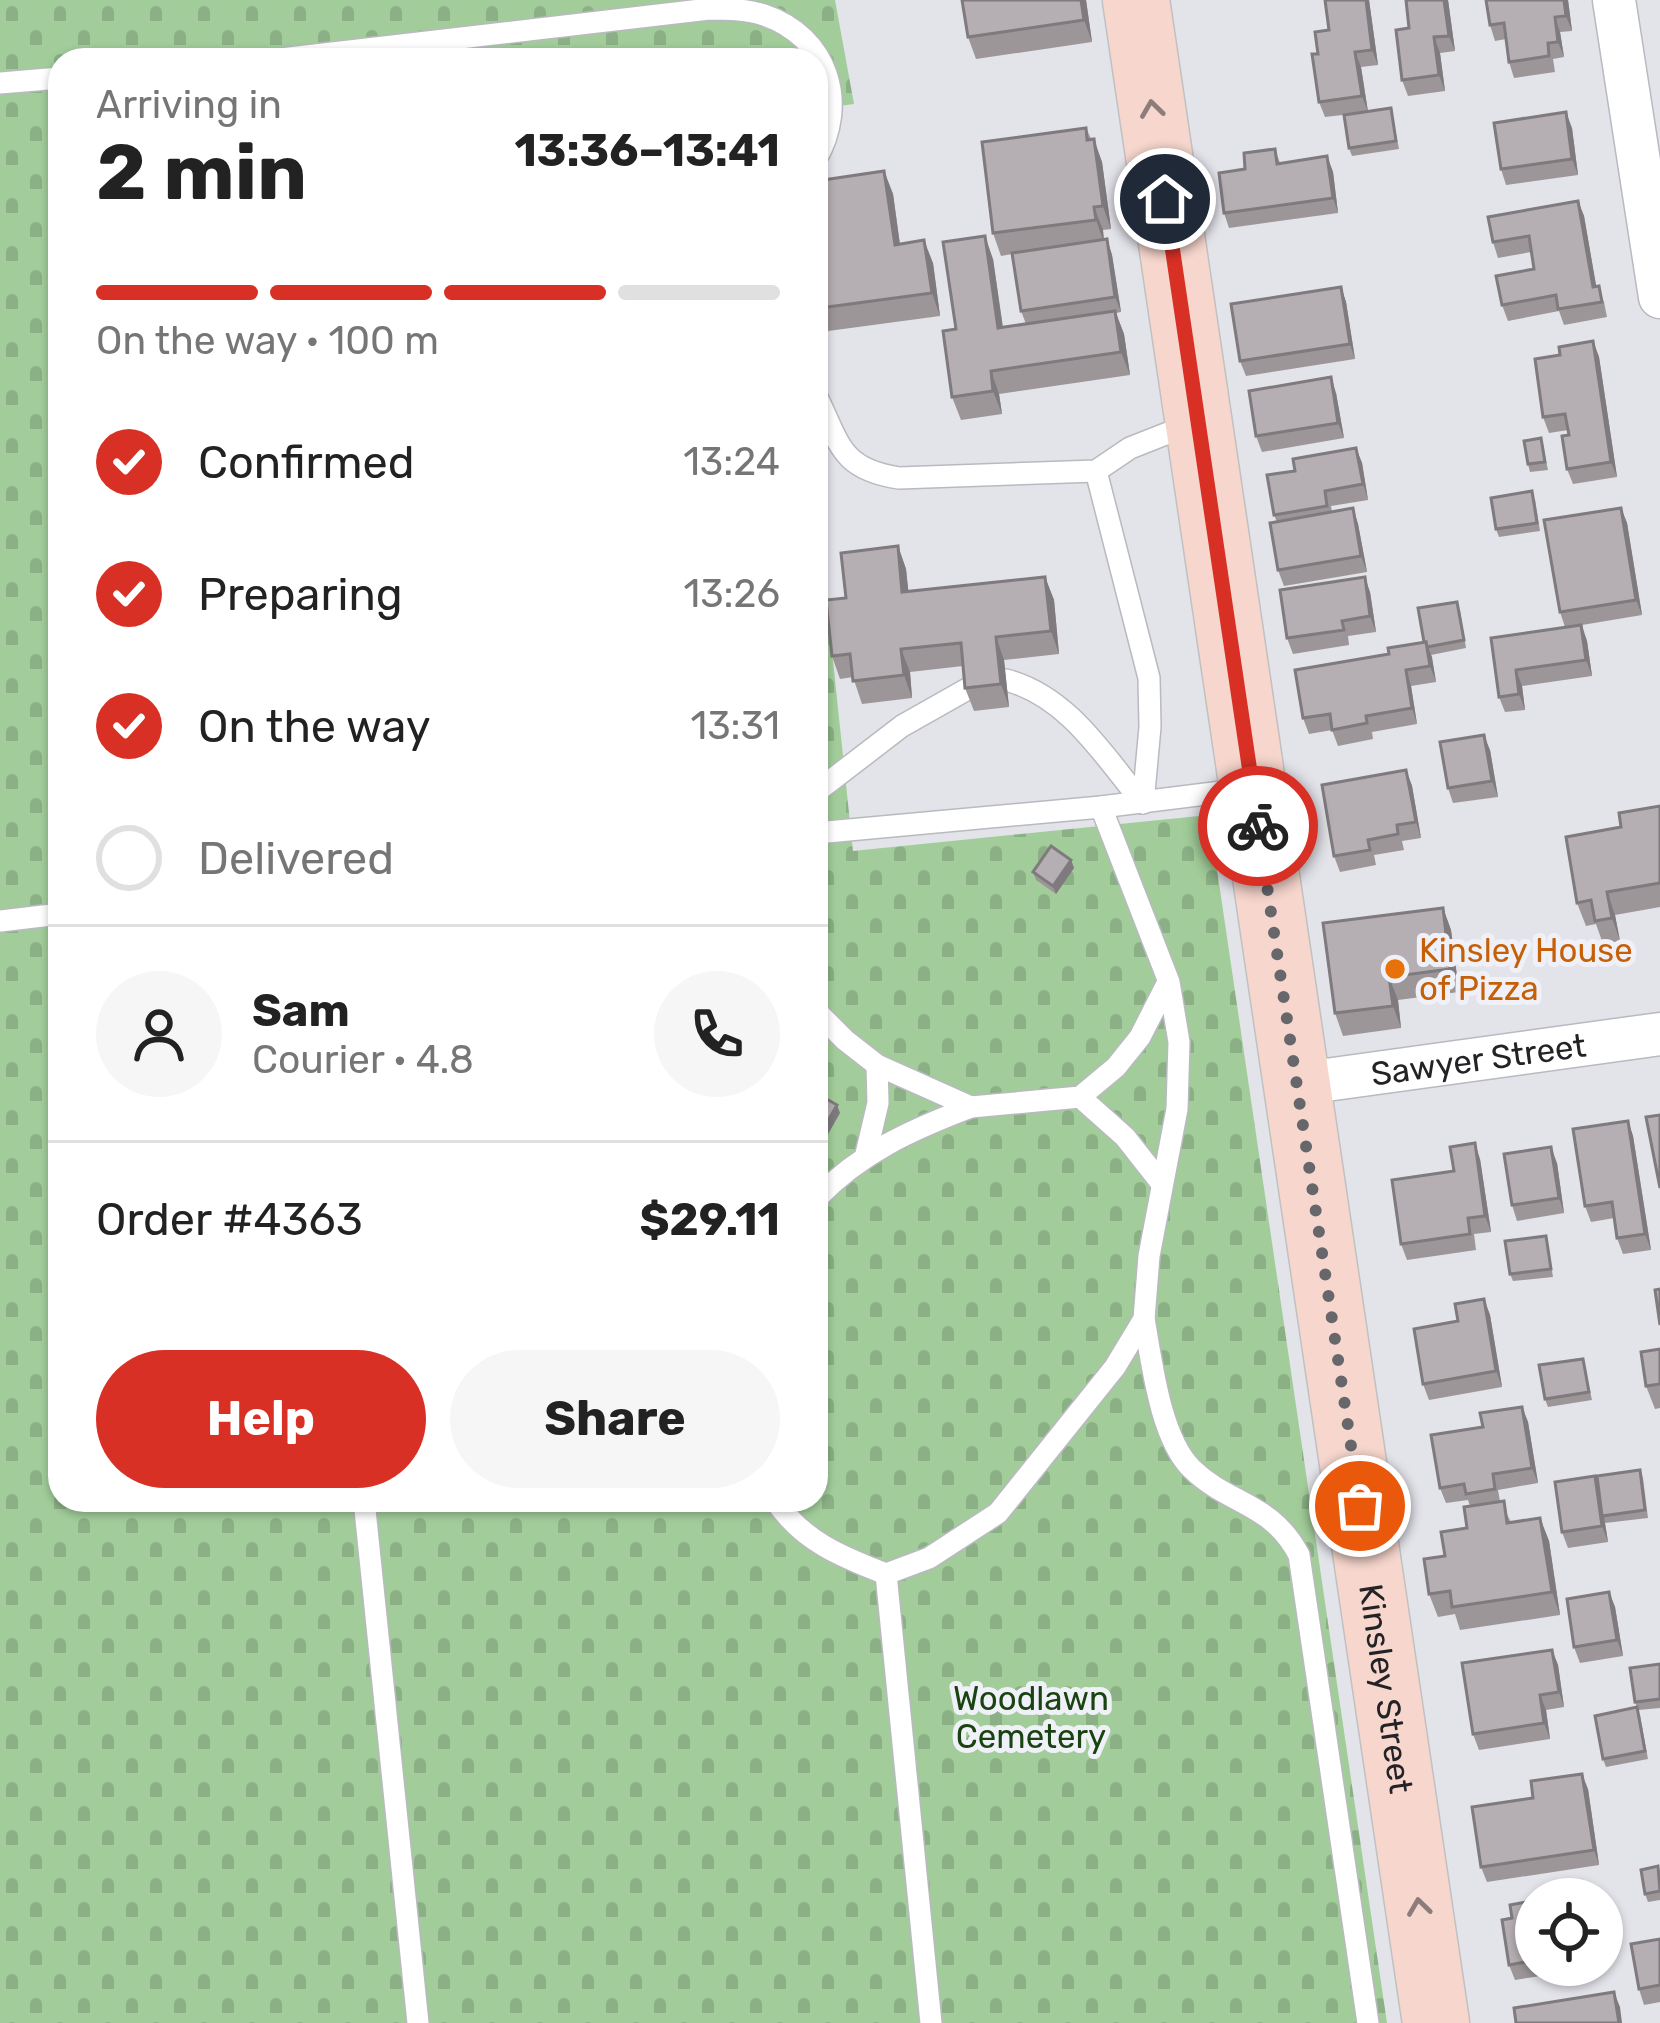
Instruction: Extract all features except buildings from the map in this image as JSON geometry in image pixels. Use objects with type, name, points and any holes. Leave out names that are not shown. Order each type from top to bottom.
[{"type":"main road","name":"Kinsley Street","points":[[1136,0],[1436,2023]]},
{"type":"street","points":[[1614,0],[1660,298]]},
{"type":"street","name":"Sawyer Street","points":[[1297,1084],[1660,1034]]},
{"type":"lane","points":[[375,48],[709,9],[769,16],[808,48]]},
{"type":"lane","points":[[828,78],[833,122],[828,133]]},
{"type":"lane","points":[[0,83],[48,79]]},
{"type":"lane","points":[[828,419],[846,455],[869,473],[899,478],[1096,471],[1130,448],[1197,421]]},
{"type":"lane","points":[[1096,471],[1149,678],[1143,803]]},
{"type":"lane","points":[[1006,680],[1043,694],[1070,715],[1143,803]]},
{"type":"lane","points":[[828,783],[902,726],[971,687]]},
{"type":"lane","points":[[828,832],[1143,803],[1252,788]]},
{"type":"lane","points":[[1101,807],[1168,982],[1179,1042],[1177,1109],[1144,1319],[1159,1399],[1189,1467],[1286,1531],[1299,1555],[1368,2023]]},
{"type":"lane","points":[[0,921],[48,915]]},
{"type":"lane","points":[[828,1188],[866,1154],[971,1107],[1080,1097],[1116,1067],[1140,1036],[1168,982]]},
{"type":"lane","points":[[828,1022],[877,1065],[971,1107]]},
{"type":"lane","points":[[866,1154],[878,1102],[877,1065]]},
{"type":"lane","points":[[1080,1097],[1125,1137],[1162,1184]]},
{"type":"lane","points":[[782,1512],[831,1552],[886,1574],[929,1558],[998,1513],[1115,1367],[1144,1319]]},
{"type":"lane","points":[[365,1512],[418,2023]]},
{"type":"lane","points":[[886,1574],[931,2023]]},
{"type":"green space","name":"Woodlawn Cemetery","points":[[0,0],[835,0],[854,104],[828,107],[828,48],[48,48],[48,1512],[828,1512],[828,613],[853,851],[1209,815],[1387,2023],[0,2023]]},
{"type":"way so far","points":[[1258,826],[1360,1506]]},
{"type":"place","name":"Kinsley House of Pizza","points":[[1395,969]]},
{"type":"route","points":[[1165,199],[1258,826]]}]
